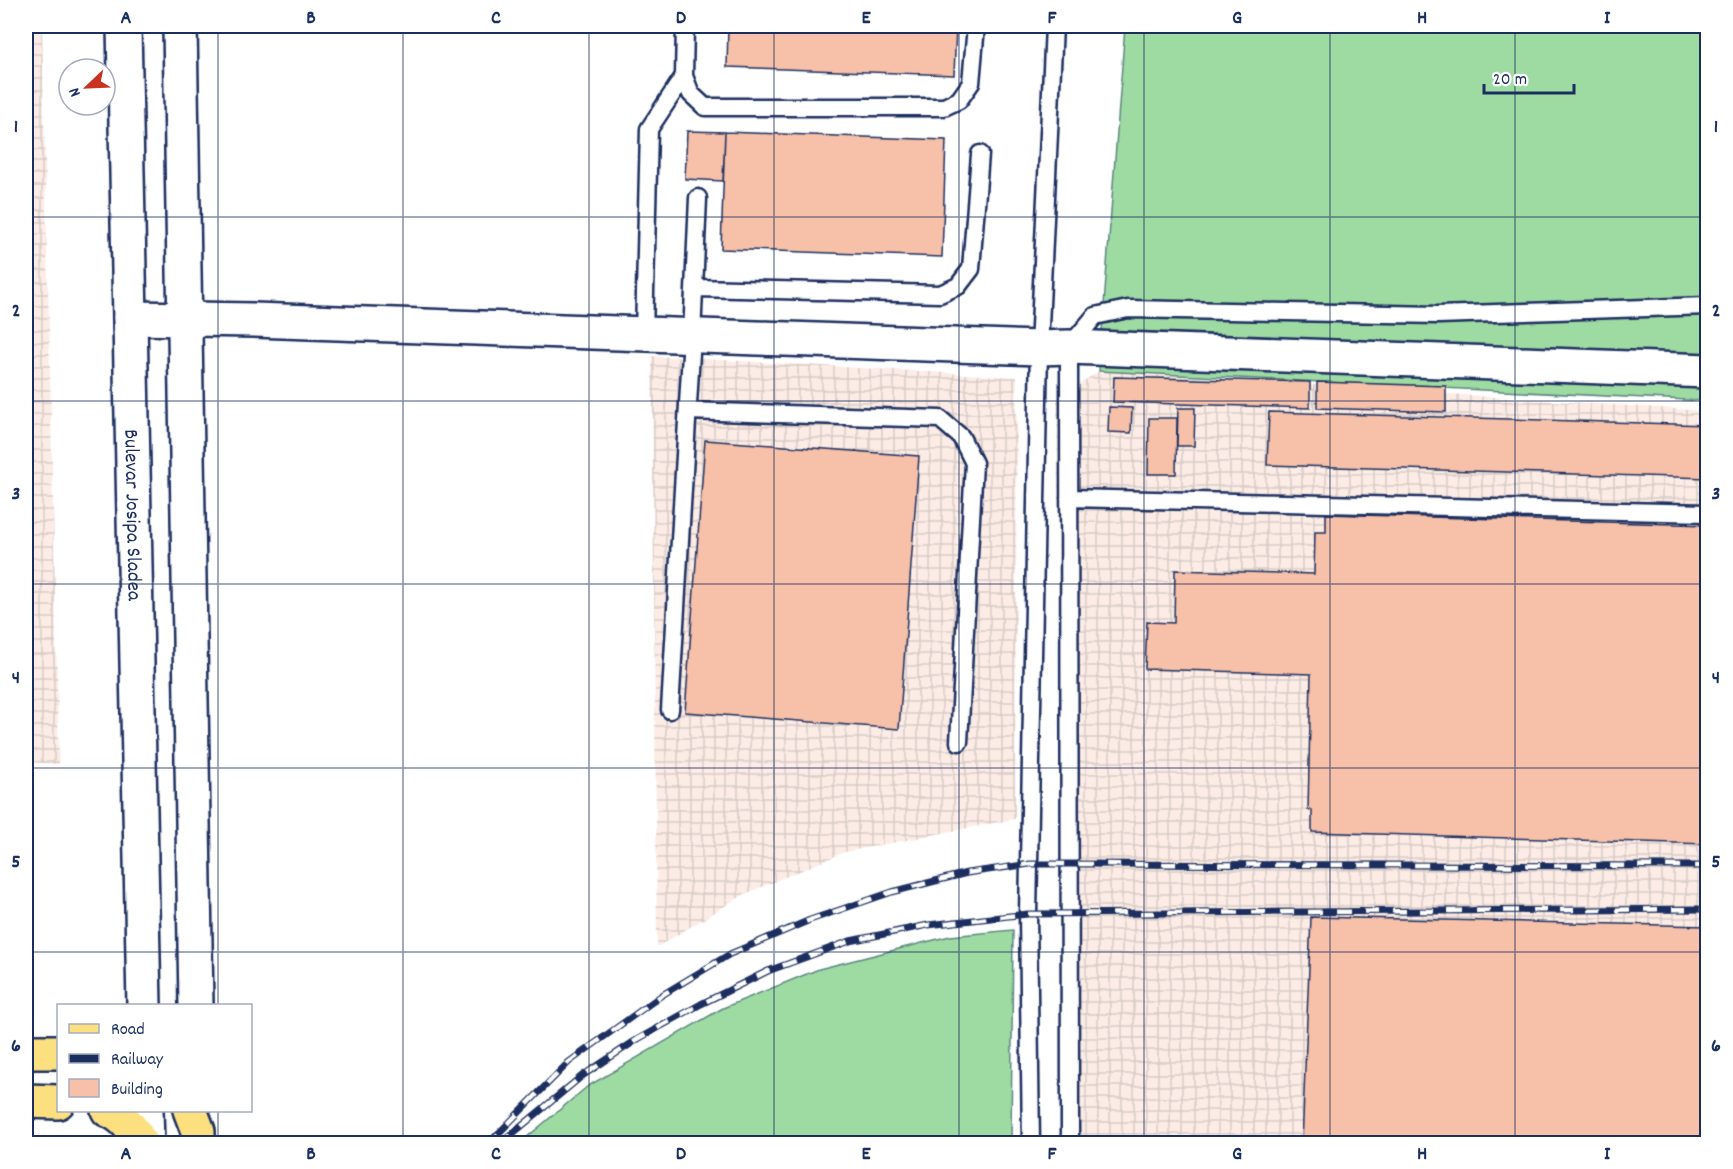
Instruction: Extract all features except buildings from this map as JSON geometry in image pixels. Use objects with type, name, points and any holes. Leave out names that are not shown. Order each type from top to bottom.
[{"type":"main road","points":[[26,1052],[57,1052]]},
{"type":"main road","points":[[26,1101],[57,1102]]},
{"type":"main road","points":[[112,1112],[128,1123],[142,1143]]},
{"type":"street","name":"Bulevar Josipa Sladea","points":[[124,26],[144,1004]]},
{"type":"street","points":[[180,26],[196,1004]]},
{"type":"street","points":[[130,318],[184,318],[1707,371]]},
{"type":"street","points":[[146,1112],[147,1143]]},
{"type":"lane","points":[[685,26],[684,75],[691,94],[705,106],[944,107],[959,100],[971,83],[976,26]]},
{"type":"lane","points":[[1030,1143],[1029,914],[1054,348],[1054,26]]},
{"type":"lane","points":[[644,334],[649,129],[684,75]]},
{"type":"lane","points":[[695,288],[940,294],[958,286],[971,269],[980,154]]},
{"type":"lane","points":[[670,710],[693,336],[698,198]]},
{"type":"lane","points":[[1054,348],[1095,316],[1128,309],[1438,315],[1707,306]]},
{"type":"lane","points":[[1054,348],[1070,498],[1070,1143]]},
{"type":"lane","points":[[688,411],[940,419],[961,437],[974,463],[959,742]]},
{"type":"lane","points":[[1070,498],[1707,513]]},
{"type":"shaded area","points":[[26,26],[42,26],[59,764],[26,762]]},
{"type":"shaded area","points":[[652,356],[1017,377],[1015,819],[845,852],[745,894],[657,947]]},
{"type":"shaded area","points":[[1099,371],[1707,411],[1707,1143],[1064,1143],[1057,399]]},
{"type":"green space","points":[[1125,26],[1707,26],[1707,401],[1099,371]]},
{"type":"green space","points":[[1013,930],[1011,1143],[520,1143],[588,1086],[723,1008],[819,969],[950,936]]},
{"type":"railway","points":[[488,1144],[569,1062],[662,995],[730,954],[810,920],[892,892],[967,873],[1030,864],[1708,866]]},
{"type":"railway","points":[[500,1144],[582,1076],[638,1039],[701,1004],[768,971],[850,941],[928,925],[1028,914],[1708,909]]}]
